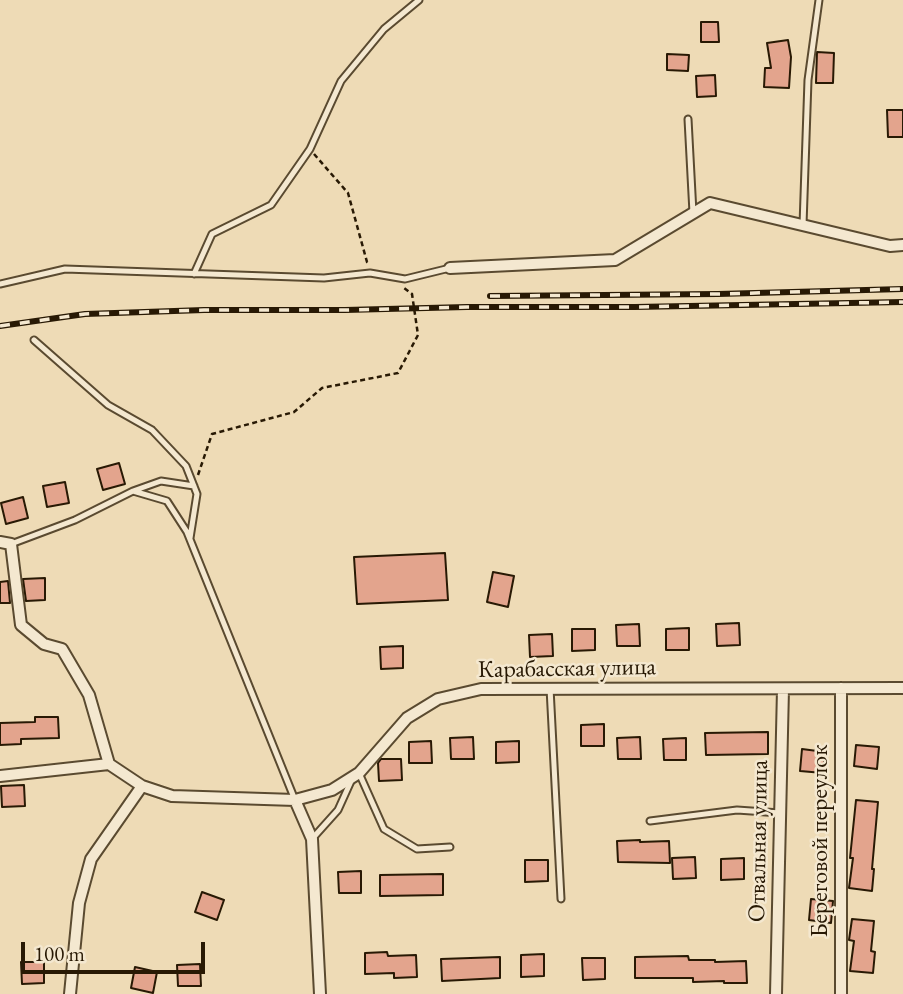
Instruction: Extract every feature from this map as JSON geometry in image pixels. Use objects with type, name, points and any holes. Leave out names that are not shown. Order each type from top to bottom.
[{"type":"street","points":[[450,268],[615,260],[710,203],[890,246],[903,245]]},
{"type":"street","points":[[0,776],[109,764],[89,695],[62,649],[44,644],[20,625],[6,543]]},
{"type":"street","name":"Отвальная улица","points":[[776,994],[783,688]]},
{"type":"street","name":"Береговой переулок","points":[[841,688],[841,994]]},
{"type":"street","name":"Карабасская улица","points":[[109,764],[142,786],[173,796],[295,800],[332,790],[356,774],[407,718],[438,699],[481,689],[903,688]]},
{"type":"street","points":[[70,994],[79,903],[92,859],[142,786]]},
{"type":"street","points":[[295,800],[312,839],[320,994]]},
{"type":"lane","points":[[194,274],[212,234],[271,205],[310,149],[341,81],[384,29],[419,0]]},
{"type":"lane","points":[[803,225],[808,80],[819,0]]},
{"type":"lane","points":[[688,119],[693,213]]},
{"type":"lane","points":[[0,284],[65,269],[324,278],[370,273],[405,279],[450,268]]},
{"type":"lane","points":[[34,340],[108,405],[152,430],[186,466],[197,494],[190,539]]},
{"type":"lane","points":[[6,543],[75,520],[161,481],[194,486]]},
{"type":"lane","points":[[134,491],[167,501],[190,539],[295,800]]},
{"type":"lane","points":[[550,688],[561,900]]},
{"type":"lane","points":[[312,839],[338,810],[356,774]]},
{"type":"lane","points":[[356,774],[384,829],[417,849],[450,847]]},
{"type":"lane","points":[[650,821],[737,810],[780,813]]},
{"type":"path","points":[[310,149],[348,193],[367,262],[387,276]]},
{"type":"path","points":[[194,486],[212,434],[294,412],[322,388],[398,373],[418,335],[412,294],[403,288]]},
{"type":"building","points":[[701,22],[718,22],[719,42],[701,42]]},
{"type":"building","points":[[788,40],[791,57],[789,88],[764,87],[765,68],[771,68],[767,43]]},
{"type":"building","points":[[817,52],[834,53],[833,83],[816,83]]},
{"type":"building","points":[[667,54],[689,55],[688,71],[667,70]]},
{"type":"building","points":[[715,75],[716,96],[697,97],[696,76]]},
{"type":"building","points":[[887,110],[903,110],[903,137],[888,137]]},
{"type":"building","points":[[119,463],[125,484],[103,490],[97,469]]},
{"type":"building","points":[[65,482],[69,503],[47,507],[43,486]]},
{"type":"building","points":[[23,497],[28,518],[6,524],[1,503]]},
{"type":"building","points":[[445,553],[448,600],[357,604],[354,557]]},
{"type":"building","points":[[493,572],[514,576],[508,607],[487,602]]},
{"type":"building","points":[[45,578],[45,600],[26,601],[23,579]]},
{"type":"building","points":[[8,581],[10,603],[0,603],[0,582]]},
{"type":"building","points":[[739,623],[740,645],[717,646],[716,624]]},
{"type":"building","points":[[639,624],[640,646],[617,646],[616,625]]},
{"type":"building","points":[[689,628],[689,650],[666,650],[666,629]]},
{"type":"building","points":[[572,629],[595,629],[595,650],[572,651]]},
{"type":"building","points":[[552,634],[553,656],[530,657],[529,635]]},
{"type":"building","points":[[403,646],[403,668],[381,669],[380,647]]},
{"type":"building","points":[[35,717],[58,717],[59,738],[21,739],[21,744],[0,745],[0,723],[35,722]]},
{"type":"building","points":[[604,724],[604,746],[581,746],[581,725]]},
{"type":"building","points":[[768,732],[768,754],[706,755],[705,733]]},
{"type":"building","points":[[473,737],[474,759],[451,759],[450,738]]},
{"type":"building","points":[[640,737],[641,759],[618,759],[617,738]]},
{"type":"building","points":[[686,738],[686,760],[664,760],[663,739]]},
{"type":"building","points":[[431,741],[432,763],[409,763],[409,742]]},
{"type":"building","points":[[519,741],[519,762],[496,763],[496,742]]},
{"type":"building","points":[[856,745],[879,747],[877,769],[854,766]]},
{"type":"building","points":[[802,749],[825,752],[823,773],[800,771]]},
{"type":"building","points":[[381,759],[401,759],[402,780],[379,781],[378,763]]},
{"type":"building","points":[[24,785],[25,806],[2,807],[1,786]]},
{"type":"building","points":[[856,800],[878,802],[872,891],[849,888]]},
{"type":"building","points":[[617,841],[669,841],[670,863],[618,862]]},
{"type":"building","points":[[695,857],[696,878],[673,879],[672,858]]},
{"type":"building","points":[[744,858],[744,879],[721,880],[721,859]]},
{"type":"building","points":[[525,860],[548,860],[548,881],[525,882]]},
{"type":"building","points":[[361,871],[361,893],[339,893],[338,872]]},
{"type":"building","points":[[443,874],[443,895],[380,896],[380,875]]},
{"type":"building","points":[[202,892],[224,900],[217,920],[195,912]]},
{"type":"building","points":[[811,899],[833,901],[831,923],[809,920]]},
{"type":"building","points":[[852,919],[874,921],[871,951],[875,952],[873,973],[850,971],[854,941],[849,940]]},
{"type":"building","points":[[387,952],[388,956],[416,955],[417,977],[394,978],[394,973],[365,974],[365,953]]},
{"type":"building","points":[[544,954],[544,976],[521,977],[521,955]]},
{"type":"building","points":[[688,956],[689,960],[746,961],[747,983],[693,982],[693,978],[635,978],[635,957]]},
{"type":"building","points":[[500,957],[500,978],[442,981],[441,959]]},
{"type":"building","points":[[582,958],[605,958],[605,979],[583,980]]},
{"type":"building","points":[[21,962],[44,962],[44,983],[22,984]]},
{"type":"building","points":[[200,964],[201,986],[178,986],[177,965]]},
{"type":"building","points":[[135,967],[157,972],[153,993],[131,988]]},
{"type":"railway","points":[[490,296],[903,289]]},
{"type":"railway","points":[[0,326],[85,314],[204,310],[903,302]]}]
